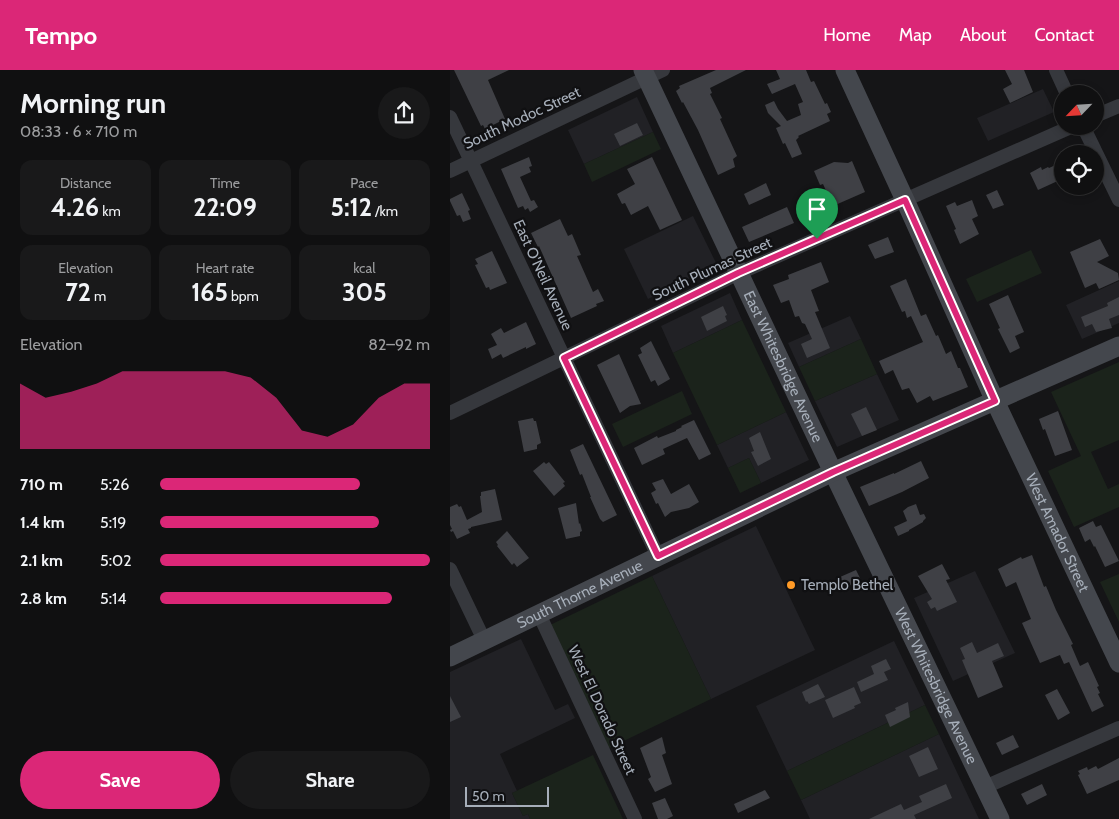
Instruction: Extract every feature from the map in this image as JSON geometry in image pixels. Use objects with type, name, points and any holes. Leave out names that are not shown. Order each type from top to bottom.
[{"type":"main road","name":"West Amador Street","points":[[845,70],[995,401],[1119,663]]},
{"type":"main road","name":"East Whitesbridge Avenue","points":[[651,72],[738,273],[833,472]]},
{"type":"main road","name":"South Thorne Avenue","points":[[450,657],[833,472],[1119,346]]},
{"type":"main road","name":"West Whitesbridge Avenue","points":[[833,472],[1000,819]]},
{"type":"street","points":[[1056,70],[1063,85]]},
{"type":"street","name":"South Modoc Street","points":[[450,171],[651,72]]},
{"type":"street","points":[[1104,112],[1119,106]]},
{"type":"street","name":"East O'Neil Avenue","points":[[450,116],[658,556]]},
{"type":"street","name":"South Plumas Street","points":[[450,413],[738,273],[1054,134]]},
{"type":"street","points":[[1087,135],[1119,200]]},
{"type":"street","points":[[450,569],[484,640]]},
{"type":"street","name":"West El Dorado Street","points":[[539,614],[635,819]]},
{"type":"street","points":[[985,787],[1119,728]]},
{"type":"shaded area","points":[[1043,89],[1054,112],[988,141],[977,118]]},
{"type":"shaded area","points":[[637,97],[653,132],[584,164],[568,130]]},
{"type":"shaded area","points":[[653,132],[661,149],[592,182],[584,164]]},
{"type":"shaded area","points":[[693,216],[717,265],[648,299],[624,249]]},
{"type":"shaded area","points":[[1031,250],[1042,273],[977,302],[966,279]]},
{"type":"shaded area","points":[[1119,281],[1119,323],[1082,339],[1066,305]]},
{"type":"shaded area","points":[[730,293],[742,320],[673,353],[661,326]]},
{"type":"shaded area","points":[[850,316],[861,339],[799,367],[788,343]]},
{"type":"shaded area","points":[[742,320],[786,412],[717,445],[673,353]]},
{"type":"shaded area","points":[[861,339],[877,374],[815,401],[799,367]]},
{"type":"shaded area","points":[[1119,362],[1119,440],[1091,452],[1108,489],[1119,484],[1119,507],[1074,527],[1048,471],[1081,456],[1051,392]]},
{"type":"shaded area","points":[[877,374],[899,420],[837,447],[815,401]]},
{"type":"shaded area","points":[[682,391],[692,414],[623,447],[612,424]]},
{"type":"shaded area","points":[[786,412],[809,460],[761,483],[749,458],[728,468],[717,445]]},
{"type":"shaded area","points":[[749,458],[761,483],[740,493],[728,468]]},
{"type":"shaded area","points":[[756,526],[815,650],[711,699],[652,576]]},
{"type":"shaded area","points":[[975,571],[1015,653],[953,681],[914,598]]},
{"type":"shaded area","points":[[1119,574],[1119,622],[1100,582]]},
{"type":"shaded area","points":[[652,576],[711,699],[607,749],[550,625]]},
{"type":"shaded area","points":[[521,639],[555,710],[568,704],[575,718],[500,754],[517,791],[512,793],[523,816],[528,814],[530,819],[450,819],[450,672]]},
{"type":"shaded area","points":[[894,641],[925,705],[787,771],[756,706]]},
{"type":"shaded area","points":[[925,705],[939,734],[801,800],[787,771]]},
{"type":"shaded area","points":[[939,734],[979,819],[810,819],[801,800]]},
{"type":"shaded area","points":[[593,755],[623,819],[530,819],[528,814],[523,816],[512,793]]},
{"type":"building","points":[[454,70],[509,70],[488,80],[505,119],[485,129],[483,125],[481,126]]},
{"type":"building","points":[[716,70],[746,70],[710,88],[712,93],[710,94],[737,156],[733,159],[735,167],[718,175],[698,130],[676,91],[680,88],[679,86]]},
{"type":"building","points":[[776,70],[806,70],[811,82],[814,81],[831,112],[827,114],[830,121],[798,136],[796,140],[802,154],[792,158],[776,128],[781,126],[768,113],[765,105],[774,101],[787,121],[801,115],[798,104],[803,102],[795,84],[772,94],[767,84],[780,79]]},
{"type":"building","points":[[1005,70],[1024,70],[1033,92],[1010,103],[1003,89],[1012,84]]},
{"type":"building","points":[[637,123],[643,135],[620,146],[614,134]]},
{"type":"building","points":[[529,157],[532,166],[529,167],[531,172],[520,177],[531,201],[534,200],[538,207],[530,212],[528,208],[525,210],[523,206],[518,208],[501,169]]},
{"type":"building","points":[[652,157],[682,220],[660,230],[648,206],[631,215],[625,203],[622,204],[617,194],[635,184],[627,169]]},
{"type":"building","points":[[852,161],[865,192],[833,206],[823,184],[820,185],[814,171],[834,162],[848,163]]},
{"type":"building","points":[[1054,166],[1054,183],[1038,190],[1030,173],[1041,167],[1042,170]]},
{"type":"building","points":[[766,183],[771,195],[749,205],[744,194]]},
{"type":"building","points":[[997,190],[1004,205],[993,209],[986,195]]},
{"type":"building","points":[[462,193],[470,210],[468,211],[471,219],[463,222],[460,215],[457,216],[450,201],[450,199]]},
{"type":"building","points":[[972,200],[978,216],[972,219],[979,234],[960,244],[946,206],[955,202],[957,206]]},
{"type":"building","points":[[787,207],[794,223],[749,242],[742,227]]},
{"type":"building","points":[[560,219],[568,236],[572,234],[581,255],[577,256],[593,292],[598,289],[604,301],[571,318],[539,246],[531,233]]},
{"type":"building","points":[[888,237],[894,252],[875,259],[868,245]]},
{"type":"building","points":[[1100,239],[1109,256],[1097,262],[1118,273],[1119,280],[1099,289],[1096,283],[1085,288],[1070,252]]},
{"type":"building","points":[[492,251],[507,283],[490,290],[489,287],[486,288],[475,265],[478,264],[475,259]]},
{"type":"building","points":[[821,262],[829,282],[811,290],[819,311],[815,312],[830,348],[807,358],[801,344],[812,339],[799,316],[795,317],[789,300],[781,303],[773,285],[789,279],[788,275]]},
{"type":"building","points":[[906,279],[921,316],[926,314],[946,354],[951,351],[968,387],[933,401],[930,396],[917,403],[909,388],[902,390],[893,370],[885,374],[879,361],[923,342],[911,316],[907,318],[905,311],[902,312],[890,286]]},
{"type":"building","points":[[1008,295],[1024,332],[1015,336],[1020,348],[1010,353],[998,329],[1000,328],[989,304]]},
{"type":"building","points":[[1119,297],[1119,315],[1109,319],[1112,328],[1096,332],[1092,324],[1085,327],[1081,317],[1108,306],[1107,303]]},
{"type":"building","points":[[723,306],[727,315],[725,316],[727,321],[707,331],[701,317]]},
{"type":"building","points":[[526,322],[536,344],[503,358],[501,354],[492,359],[488,349],[497,345],[491,334],[501,328],[504,333]]},
{"type":"building","points":[[651,341],[670,379],[658,386],[655,380],[651,382],[638,355],[642,353],[640,348]]},
{"type":"building","points":[[619,354],[641,404],[630,406],[620,413],[597,365]]},
{"type":"building","points":[[866,407],[877,430],[862,436],[851,414]]},
{"type":"building","points":[[1058,411],[1072,450],[1055,456],[1045,429],[1043,430],[1039,419]]},
{"type":"building","points":[[533,418],[536,421],[541,443],[537,445],[537,449],[524,452],[518,421]]},
{"type":"building","points":[[694,420],[711,454],[699,460],[687,438],[663,449],[665,454],[642,465],[634,448],[657,436],[658,438],[676,431],[681,426]]},
{"type":"building","points":[[760,432],[771,459],[758,466],[751,452],[754,451],[749,438]]},
{"type":"building","points":[[583,444],[617,515],[603,522],[570,450]]},
{"type":"building","points":[[921,461],[929,478],[869,506],[860,487]]},
{"type":"building","points":[[544,462],[546,464],[549,462],[565,482],[563,483],[565,486],[554,496],[533,471]]},
{"type":"building","points":[[663,479],[671,494],[689,484],[699,502],[689,508],[671,512],[665,517],[651,493],[656,490],[652,483]]},
{"type":"building","points":[[495,489],[502,520],[471,527],[468,529],[470,533],[457,539],[453,531],[451,532],[450,530],[452,529],[450,525],[450,507],[457,504],[459,507],[461,506],[467,520],[482,512],[481,492]]},
{"type":"building","points":[[576,503],[582,531],[580,536],[566,539],[558,508]]},
{"type":"building","points":[[916,504],[920,515],[924,514],[926,518],[909,531],[898,536],[894,527],[907,521],[903,511]]},
{"type":"building","points":[[1093,521],[1096,527],[1101,525],[1119,561],[1105,567],[1090,539],[1085,542],[1079,528]]},
{"type":"building","points":[[507,531],[529,558],[517,567],[514,563],[512,565],[497,546],[496,542]]},
{"type":"building","points":[[1032,555],[1044,587],[1046,586],[1073,644],[1071,645],[1080,666],[1088,662],[1099,686],[1097,687],[1100,693],[1098,694],[1104,706],[1092,712],[1069,662],[1064,664],[1060,655],[1040,663],[1022,623],[1031,619],[1016,582],[1006,587],[998,569],[1021,557],[1022,559]]},
{"type":"building","points":[[942,564],[950,579],[946,580],[957,602],[937,611],[935,607],[931,609],[927,602],[932,599],[918,576]]},
{"type":"building","points":[[856,570],[861,580],[845,588],[840,577]]},
{"type":"building","points":[[972,642],[977,653],[998,643],[1004,656],[992,661],[1003,687],[978,698],[962,660],[965,659],[960,648]]},
{"type":"building","points":[[886,659],[891,669],[884,672],[888,680],[861,692],[857,682],[874,674],[871,666]]},
{"type":"building","points":[[818,684],[825,697],[809,704],[806,702],[802,692]]},
{"type":"building","points":[[854,687],[861,703],[854,706],[855,708],[833,718],[825,700]]},
{"type":"building","points":[[1057,689],[1070,713],[1058,720],[1045,695]]},
{"type":"building","points":[[450,696],[461,717],[450,722]]},
{"type":"building","points":[[908,702],[910,717],[890,727],[885,715]]},
{"type":"building","points":[[1013,735],[1019,747],[1002,755],[996,743]]},
{"type":"building","points":[[662,737],[666,753],[662,755],[672,784],[655,792],[648,779],[651,777],[640,748]]},
{"type":"building","points":[[928,747],[938,769],[919,777],[909,756]]},
{"type":"building","points":[[1119,758],[1119,780],[1087,794],[1078,771],[1087,767],[1088,770],[1096,766],[1098,769]]},
{"type":"building","points":[[946,784],[952,798],[914,815],[916,819],[869,819],[901,804],[904,810],[922,802],[919,796]]},
{"type":"building","points":[[1042,784],[1047,795],[1027,805],[1021,794]]},
{"type":"building","points":[[765,790],[770,798],[738,813],[734,804]]},
{"type":"building","points":[[665,798],[673,816],[667,819],[658,819],[652,803]]},
{"type":"place","name":"Templo Bethel","points":[[791,585]]},
{"type":"route","points":[[905,200],[995,401],[833,472],[658,556],[564,358],[738,273],[817,239],[905,200]]}]
